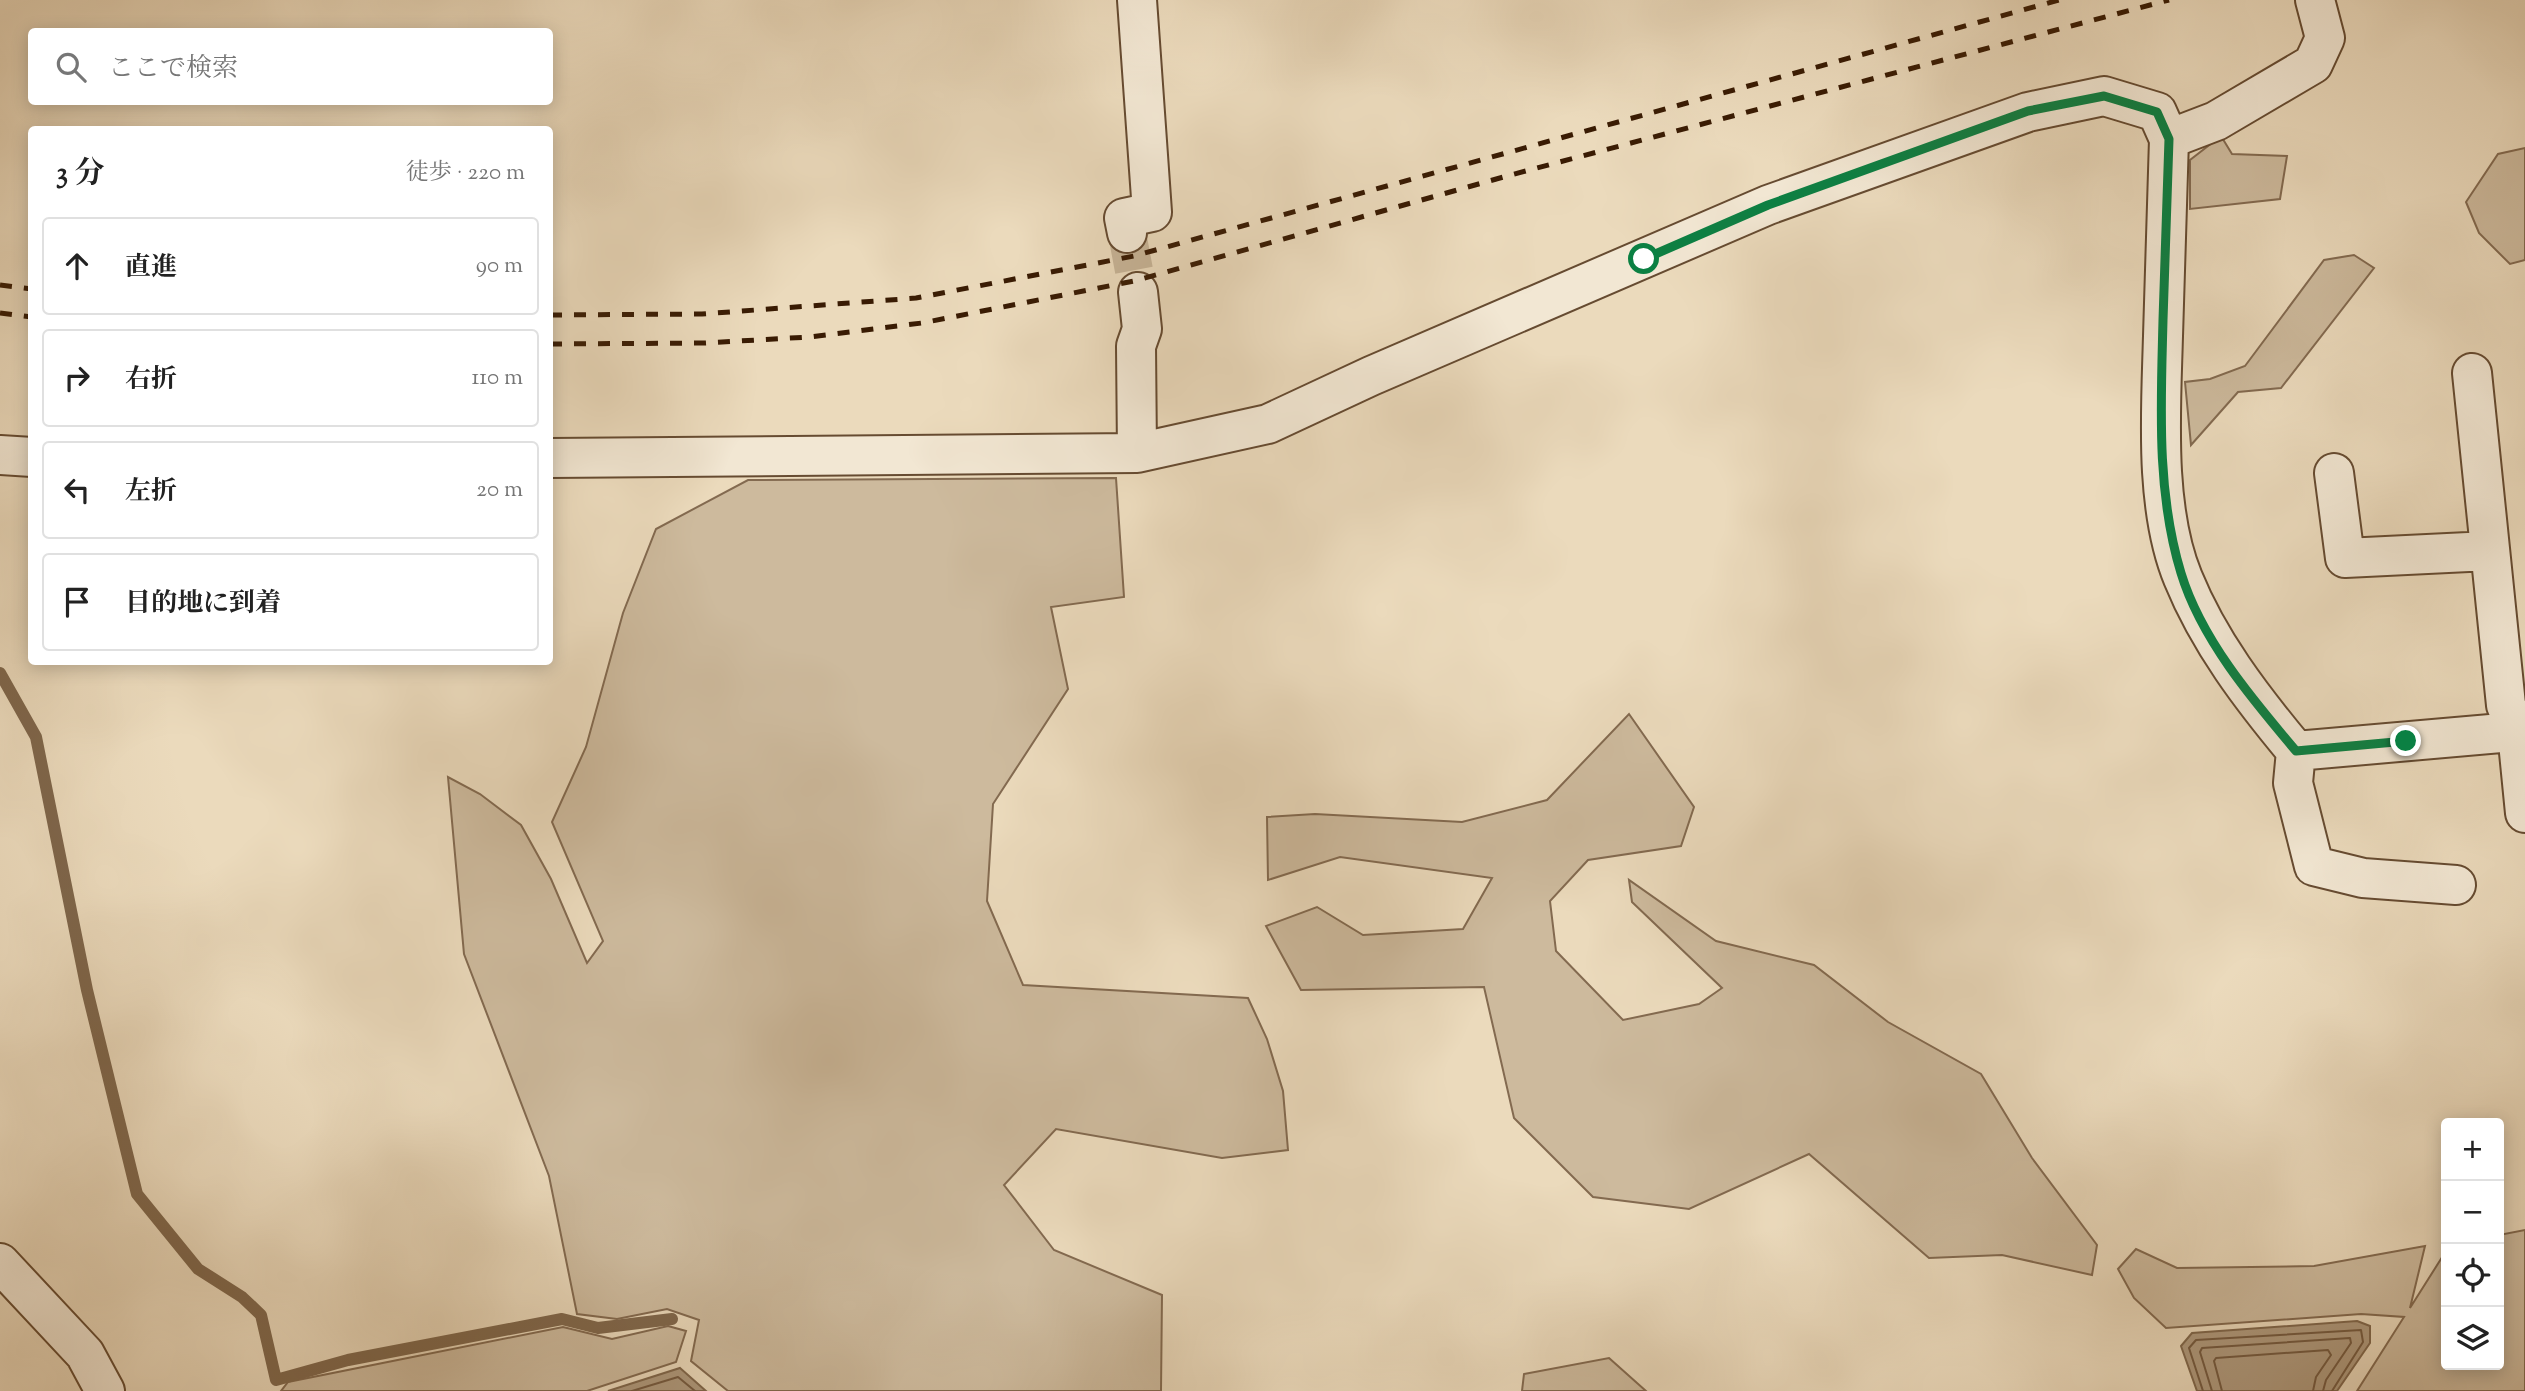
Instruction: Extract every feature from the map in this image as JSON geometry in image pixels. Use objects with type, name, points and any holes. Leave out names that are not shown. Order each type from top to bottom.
[{"type":"street","points":[[1127,233],[1124,218],[1152,212],[1136,0]]},
{"type":"street","points":[[2169,139],[2216,121],[2313,64],[2325,38],[2315,0]]},
{"type":"street","points":[[553,458],[1137,453],[1268,424],[1384,370],[1768,205],[2028,111],[2104,96],[2157,112],[2169,139],[2160,420],[2167,518],[2181,575],[2205,626],[2252,698],[2296,751],[2293,783],[2314,866],[2363,878],[2456,885]]},
{"type":"street","points":[[1137,453],[1136,346],[1142,328],[1138,292]]},
{"type":"street","points":[[2472,373],[2506,705],[2521,732],[2525,813]]},
{"type":"street","points":[[0,455],[28,457]]},
{"type":"street","points":[[2334,473],[2345,558],[2489,551]]},
{"type":"street","points":[[2296,751],[2521,732]]},
{"type":"street","points":[[0,1263],[85,1354],[105,1391]]},
{"type":"shaded area","points":[[2221,136],[2232,154],[2287,156],[2280,199],[2190,209],[2190,160]]},
{"type":"shaded area","points":[[2525,148],[2525,260],[2510,264],[2479,233],[2466,202],[2498,154]]},
{"type":"shaded area","points":[[2354,255],[2374,268],[2281,388],[2238,392],[2191,445],[2185,382],[2210,379],[2245,366],[2324,260]]},
{"type":"shaded area","points":[[1116,478],[1124,597],[1051,607],[1068,689],[993,804],[987,901],[1023,985],[1248,998],[1267,1039],[1283,1091],[1288,1150],[1222,1158],[1056,1129],[1004,1185],[1054,1250],[1162,1295],[1161,1391],[728,1391],[691,1361],[699,1320],[667,1309],[617,1319],[577,1314],[549,1176],[464,954],[448,777],[480,794],[521,825],[551,879],[587,963],[603,941],[552,822],[586,747],[623,613],[656,529],[748,480]]},
{"type":"shaded area","points":[[1629,714],[1694,807],[1681,846],[1588,860],[1550,901],[1556,951],[1623,1020],[1699,1004],[1722,988],[1632,902],[1629,880],[1716,941],[1814,965],[1888,1022],[1981,1074],[2032,1158],[2097,1245],[2092,1275],[2002,1255],[1929,1258],[1809,1154],[1689,1209],[1593,1197],[1514,1118],[1484,987],[1301,990],[1266,926],[1317,907],[1363,935],[1463,929],[1492,878],[1340,857],[1268,880],[1267,817],[1315,814],[1462,822],[1547,800]]},
{"type":"shaded area","points":[[2525,1230],[2525,1391],[2357,1391],[2404,1317],[2361,1314],[2166,1328],[2134,1298],[2118,1269],[2136,1249],[2177,1268],[2314,1266],[2425,1246],[2410,1308],[2441,1259],[2441,1370],[2504,1370],[2504,1234]]},
{"type":"shaded area","points":[[668,1326],[686,1331],[676,1362],[587,1391],[281,1391],[288,1382],[563,1327],[612,1339]]},
{"type":"shaded area","points":[[1609,1358],[1646,1391],[1522,1391],[1524,1374]]},
{"type":"water","points":[[2357,1321],[2370,1326],[2370,1343],[2337,1391],[2197,1391],[2181,1346],[2192,1333]]},
{"type":"water","points":[[680,1368],[706,1391],[608,1391]]},
{"type":"waterway","points":[[0,673],[36,737],[87,990],[137,1194],[198,1269],[242,1297],[261,1315],[276,1380],[348,1360],[562,1319],[598,1328],[672,1319]]},
{"type":"tunnel","points":[[1127,233],[1138,292]]},
{"type":"railway","points":[[553,315],[702,314],[916,298],[1134,256],[2059,0]]},
{"type":"railway","points":[[553,344],[704,343],[809,337],[922,323],[1134,281],[1507,176],[2169,0]]},
{"type":"railway","points":[[0,285],[28,288]]},
{"type":"railway","points":[[0,313],[28,316]]},
{"type":"route","points":[[1644,259],[1768,205],[2028,111],[2104,96],[2157,112],[2169,139],[2160,420],[2167,518],[2181,575],[2205,626],[2252,698],[2296,751],[2406,741]]}]
